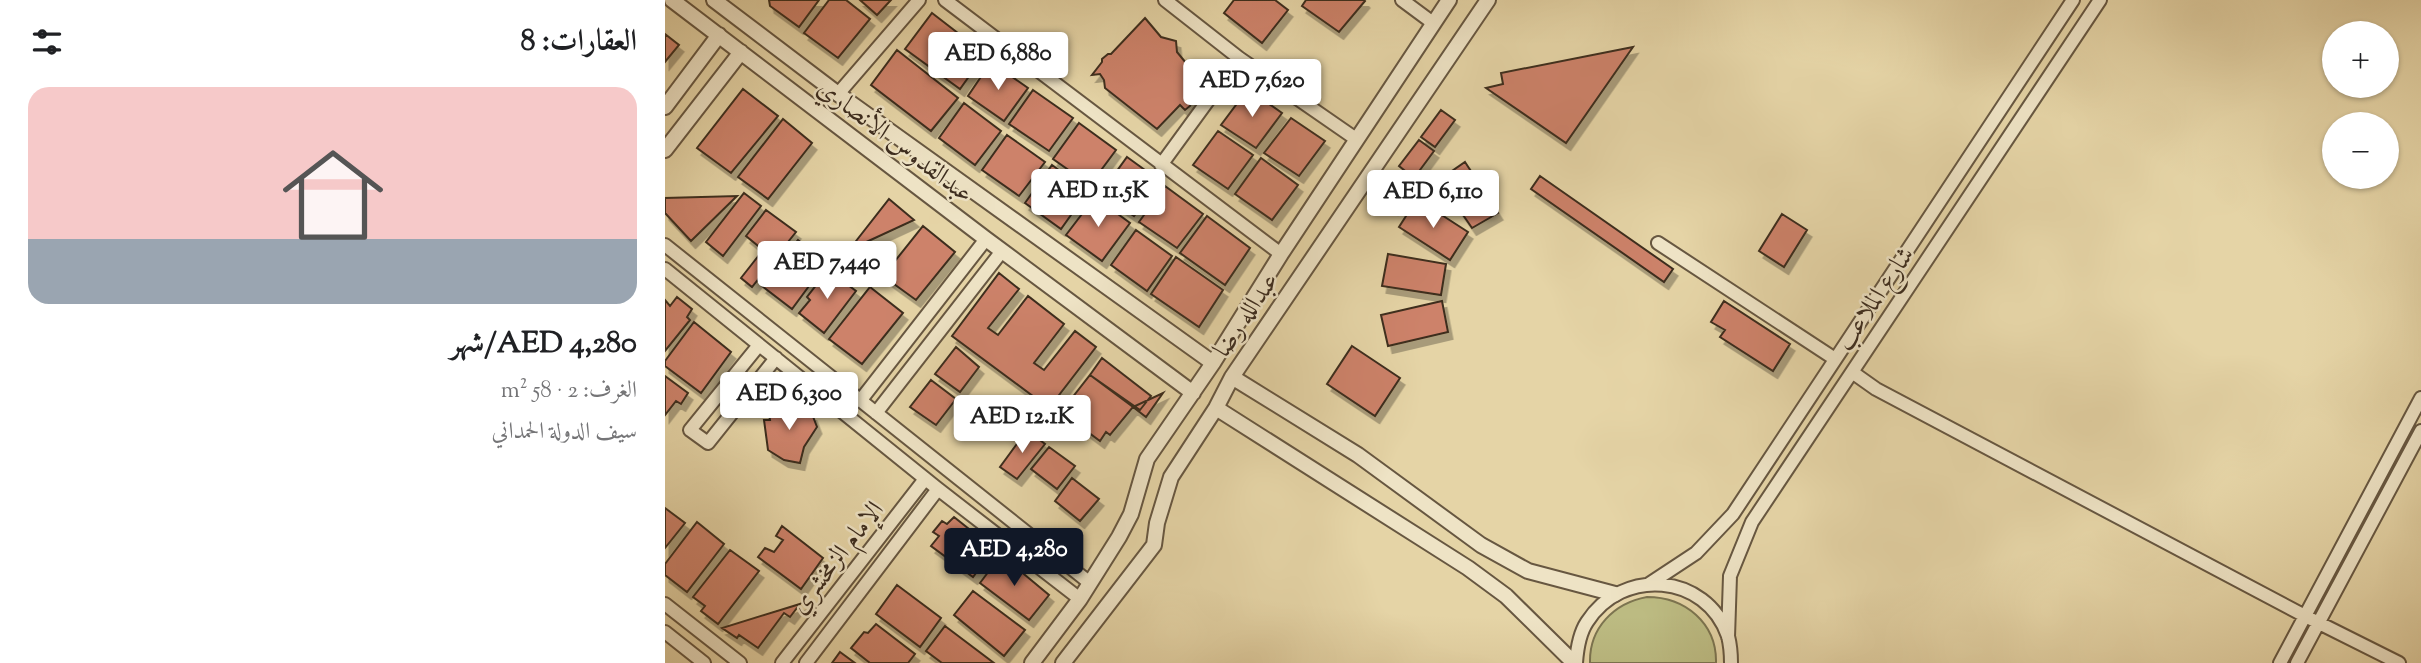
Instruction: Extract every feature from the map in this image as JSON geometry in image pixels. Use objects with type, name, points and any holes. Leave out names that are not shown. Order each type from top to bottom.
[{"type":"street","name":"عبدالقدوس الأنصاري","points":[[672,0],[1193,393]]},
{"type":"street","points":[[838,94],[919,0]]},
{"type":"street","points":[[945,0],[1281,254]]},
{"type":"street","points":[[1164,0],[1239,58],[1356,139]]},
{"type":"street","points":[[1402,0],[1433,23]]},
{"type":"street","name":"عبدالله رضا","points":[[1032,663],[1080,599],[1131,514],[1147,460],[1449,0]]},
{"type":"street","name":"عبدالله رضا","points":[[1063,663],[1154,545],[1157,523],[1171,477],[1216,408],[1232,377],[1487,0]]},
{"type":"street","name":"شارع الملاعب","points":[[1649,584],[1696,553],[1733,514],[2073,0]]},
{"type":"street","name":"شارع الملاعب","points":[[1731,663],[1728,637],[1730,576],[1752,522],[2100,0]]},
{"type":"street","name":"عبدالقدوس الأنصاري","points":[[721,2],[838,94],[1213,363]]},
{"type":"street","points":[[665,107],[719,35]]},
{"type":"street","points":[[665,150],[741,52]]},
{"type":"street","points":[[1161,165],[1239,58]]},
{"type":"street","points":[[860,401],[986,239]]},
{"type":"street","points":[[1658,243],[1835,359]]},
{"type":"street","points":[[665,245],[1090,583]]},
{"type":"street","points":[[876,413],[1002,251]]},
{"type":"street","points":[[665,269],[925,479],[1080,599]]},
{"type":"street","points":[[759,345],[690,430],[708,443],[776,358]]},
{"type":"street","points":[[1852,372],[1876,389],[2318,623],[2399,663]]},
{"type":"street","points":[[1232,377],[1358,454],[1481,545],[1528,571],[1615,594]]},
{"type":"street","points":[[2280,663],[2421,398]]},
{"type":"street","points":[[1216,408],[1468,568],[1506,596],[1575,663]]},
{"type":"street","points":[[2297,663],[2421,431]]},
{"type":"street","name":"الإمام الزمخشري","points":[[782,663],[925,479]]},
{"type":"street","name":"الإمام الزمخشري","points":[[806,663],[938,489]]},
{"type":"street","points":[[1575,663],[1585,624],[1598,607],[1615,594],[1631,587],[1649,584],[1674,586],[1697,597],[1716,614],[1728,637]]},
{"type":"street","points":[[665,604],[740,663]]},
{"type":"street","points":[[665,632],[704,663]]},
{"type":"shaded area","points":[[1647,597],[1674,602],[1696,615],[1711,636],[1716,663],[1590,663],[1594,639],[1606,619],[1624,605]]},
{"type":"building","points":[[769,0],[819,0],[799,27],[770,6]]},
{"type":"building","points":[[829,0],[846,0],[870,19],[838,58],[804,33]]},
{"type":"building","points":[[860,0],[891,0],[877,15]]},
{"type":"building","points":[[1234,0],[1275,0],[1288,10],[1262,43],[1224,13]]},
{"type":"building","points":[[1306,0],[1365,1],[1339,32],[1302,6]]},
{"type":"building","points":[[932,13],[985,54],[960,89],[905,49]]},
{"type":"building","points":[[1145,18],[1161,37],[1176,41],[1177,52],[1200,80],[1189,91],[1193,99],[1190,106],[1185,110],[1180,105],[1157,129],[1105,88],[1100,74],[1092,75],[1102,59],[1111,54]]},
{"type":"building","points":[[665,34],[679,45],[665,62]]},
{"type":"building","points":[[1633,47],[1566,143],[1486,88],[1503,84],[1501,73]]},
{"type":"building","points":[[897,50],[958,98],[931,131],[871,85]]},
{"type":"building","points":[[991,62],[1028,88],[1004,121],[968,96]]},
{"type":"building","points":[[743,89],[778,116],[731,173],[697,148]]},
{"type":"building","points":[[1248,89],[1282,113],[1256,148],[1221,125]]},
{"type":"building","points":[[1033,90],[1073,118],[1049,151],[1009,124]]},
{"type":"building","points":[[964,103],[1001,131],[975,165],[939,138]]},
{"type":"building","points":[[1441,110],[1455,120],[1435,147],[1421,137]]},
{"type":"building","points":[[1291,118],[1325,141],[1299,176],[1264,153]]},
{"type":"building","points":[[783,119],[812,143],[768,199],[738,177]]},
{"type":"building","points":[[1079,123],[1116,150],[1090,185],[1053,159]]},
{"type":"building","points":[[1218,131],[1253,155],[1228,189],[1193,165]]},
{"type":"building","points":[[1007,135],[1045,162],[1019,196],[982,170]]},
{"type":"building","points":[[1419,140],[1434,151],[1414,178],[1399,166]]},
{"type":"building","points":[[1127,157],[1160,181],[1134,216],[1101,193]]},
{"type":"building","points":[[1261,158],[1298,185],[1272,220],[1235,194]]},
{"type":"building","points":[[1465,162],[1498,213],[1472,228],[1439,180]]},
{"type":"building","points":[[1052,165],[1088,191],[1061,229],[1025,203]]},
{"type":"building","points":[[1398,172],[1411,180],[1393,208],[1379,199]]},
{"type":"building","points":[[1540,176],[1673,269],[1664,282],[1531,189]]},
{"type":"building","points":[[1165,186],[1203,214],[1177,248],[1139,222]]},
{"type":"building","points":[[744,193],[761,206],[723,256],[706,242]]},
{"type":"building","points":[[737,196],[691,241],[665,213],[665,198]]},
{"type":"building","points":[[1095,197],[1130,223],[1102,261],[1066,235]]},
{"type":"building","points":[[889,199],[914,220],[849,250]]},
{"type":"building","points":[[1417,199],[1468,232],[1450,260],[1399,227]]},
{"type":"building","points":[[766,210],[796,232],[752,287],[741,278],[763,250],[746,236]]},
{"type":"building","points":[[1782,214],[1807,230],[1784,267],[1759,251]]},
{"type":"building","points":[[1207,216],[1250,248],[1225,285],[1180,253]]},
{"type":"building","points":[[923,226],[955,252],[916,300],[883,276]]},
{"type":"building","points":[[1136,230],[1172,256],[1147,291],[1111,265]]},
{"type":"building","points":[[798,240],[826,263],[792,309],[762,286]]},
{"type":"building","points":[[1388,254],[1446,264],[1441,295],[1382,286]]},
{"type":"building","points":[[1176,257],[1223,290],[1199,327],[1151,294]]},
{"type":"building","points":[[828,270],[856,291],[824,333],[799,313],[810,300],[807,297]]},
{"type":"building","points":[[999,273],[1019,289],[988,328],[998,335],[1028,296],[1064,324],[1034,363],[1044,370],[1075,331],[1096,347],[1049,408],[952,336]]},
{"type":"building","points":[[870,287],[903,313],[862,364],[829,339]]},
{"type":"building","points":[[677,297],[692,309],[687,317],[690,320],[665,351],[665,300],[670,306]]},
{"type":"building","points":[[1442,301],[1448,332],[1388,346],[1381,315]]},
{"type":"building","points":[[1724,301],[1790,344],[1773,371],[1720,337],[1725,330],[1711,322]]},
{"type":"building","points":[[694,322],[731,352],[701,393],[665,366],[665,361]]},
{"type":"building","points":[[1352,346],[1400,378],[1375,416],[1327,384]]},
{"type":"building","points":[[956,347],[979,367],[960,392],[935,374]]},
{"type":"building","points":[[1102,358],[1151,396],[1140,410],[1090,375]]},
{"type":"building","points":[[1090,375],[1133,407],[1110,435],[1106,432],[1100,441],[1061,412]]},
{"type":"building","points":[[665,376],[688,393],[681,404],[676,401],[665,415]]},
{"type":"building","points":[[931,380],[956,399],[936,425],[910,407]]},
{"type":"building","points":[[1163,393],[1146,417],[1133,407]]},
{"type":"building","points":[[774,405],[812,414],[817,427],[804,447],[800,463],[784,460],[768,450],[764,420],[770,420],[768,408]]},
{"type":"building","points":[[1027,430],[1045,444],[1017,479],[1000,467]]},
{"type":"building","points":[[1049,447],[1075,466],[1057,489],[1031,469]]},
{"type":"building","points":[[1072,478],[1099,499],[1080,521],[1055,501]]},
{"type":"building","points":[[665,508],[685,523],[665,548]]},
{"type":"building","points":[[954,517],[994,549],[973,577],[931,546],[939,536],[933,532],[942,521],[947,524]]},
{"type":"building","points":[[697,522],[724,544],[687,592],[665,575],[665,564]]},
{"type":"building","points":[[782,526],[823,558],[801,589],[758,557],[765,548],[774,552],[783,540],[776,536]]},
{"type":"building","points":[[730,550],[759,571],[718,624],[701,611],[705,606],[693,597]]},
{"type":"building","points":[[1001,555],[1049,595],[1029,620],[980,583]]},
{"type":"building","points":[[897,585],[941,618],[920,647],[876,614]]},
{"type":"building","points":[[973,591],[1025,630],[1004,656],[954,615]]},
{"type":"building","points":[[800,604],[790,617],[784,613],[758,648],[739,635],[737,638],[722,628]]},
{"type":"building","points":[[876,624],[915,654],[908,663],[870,663],[851,648],[864,632],[868,633]]},
{"type":"building","points":[[945,626],[994,663],[942,663],[926,651]]},
{"type":"building","points":[[840,652],[855,663],[832,663]]}]
